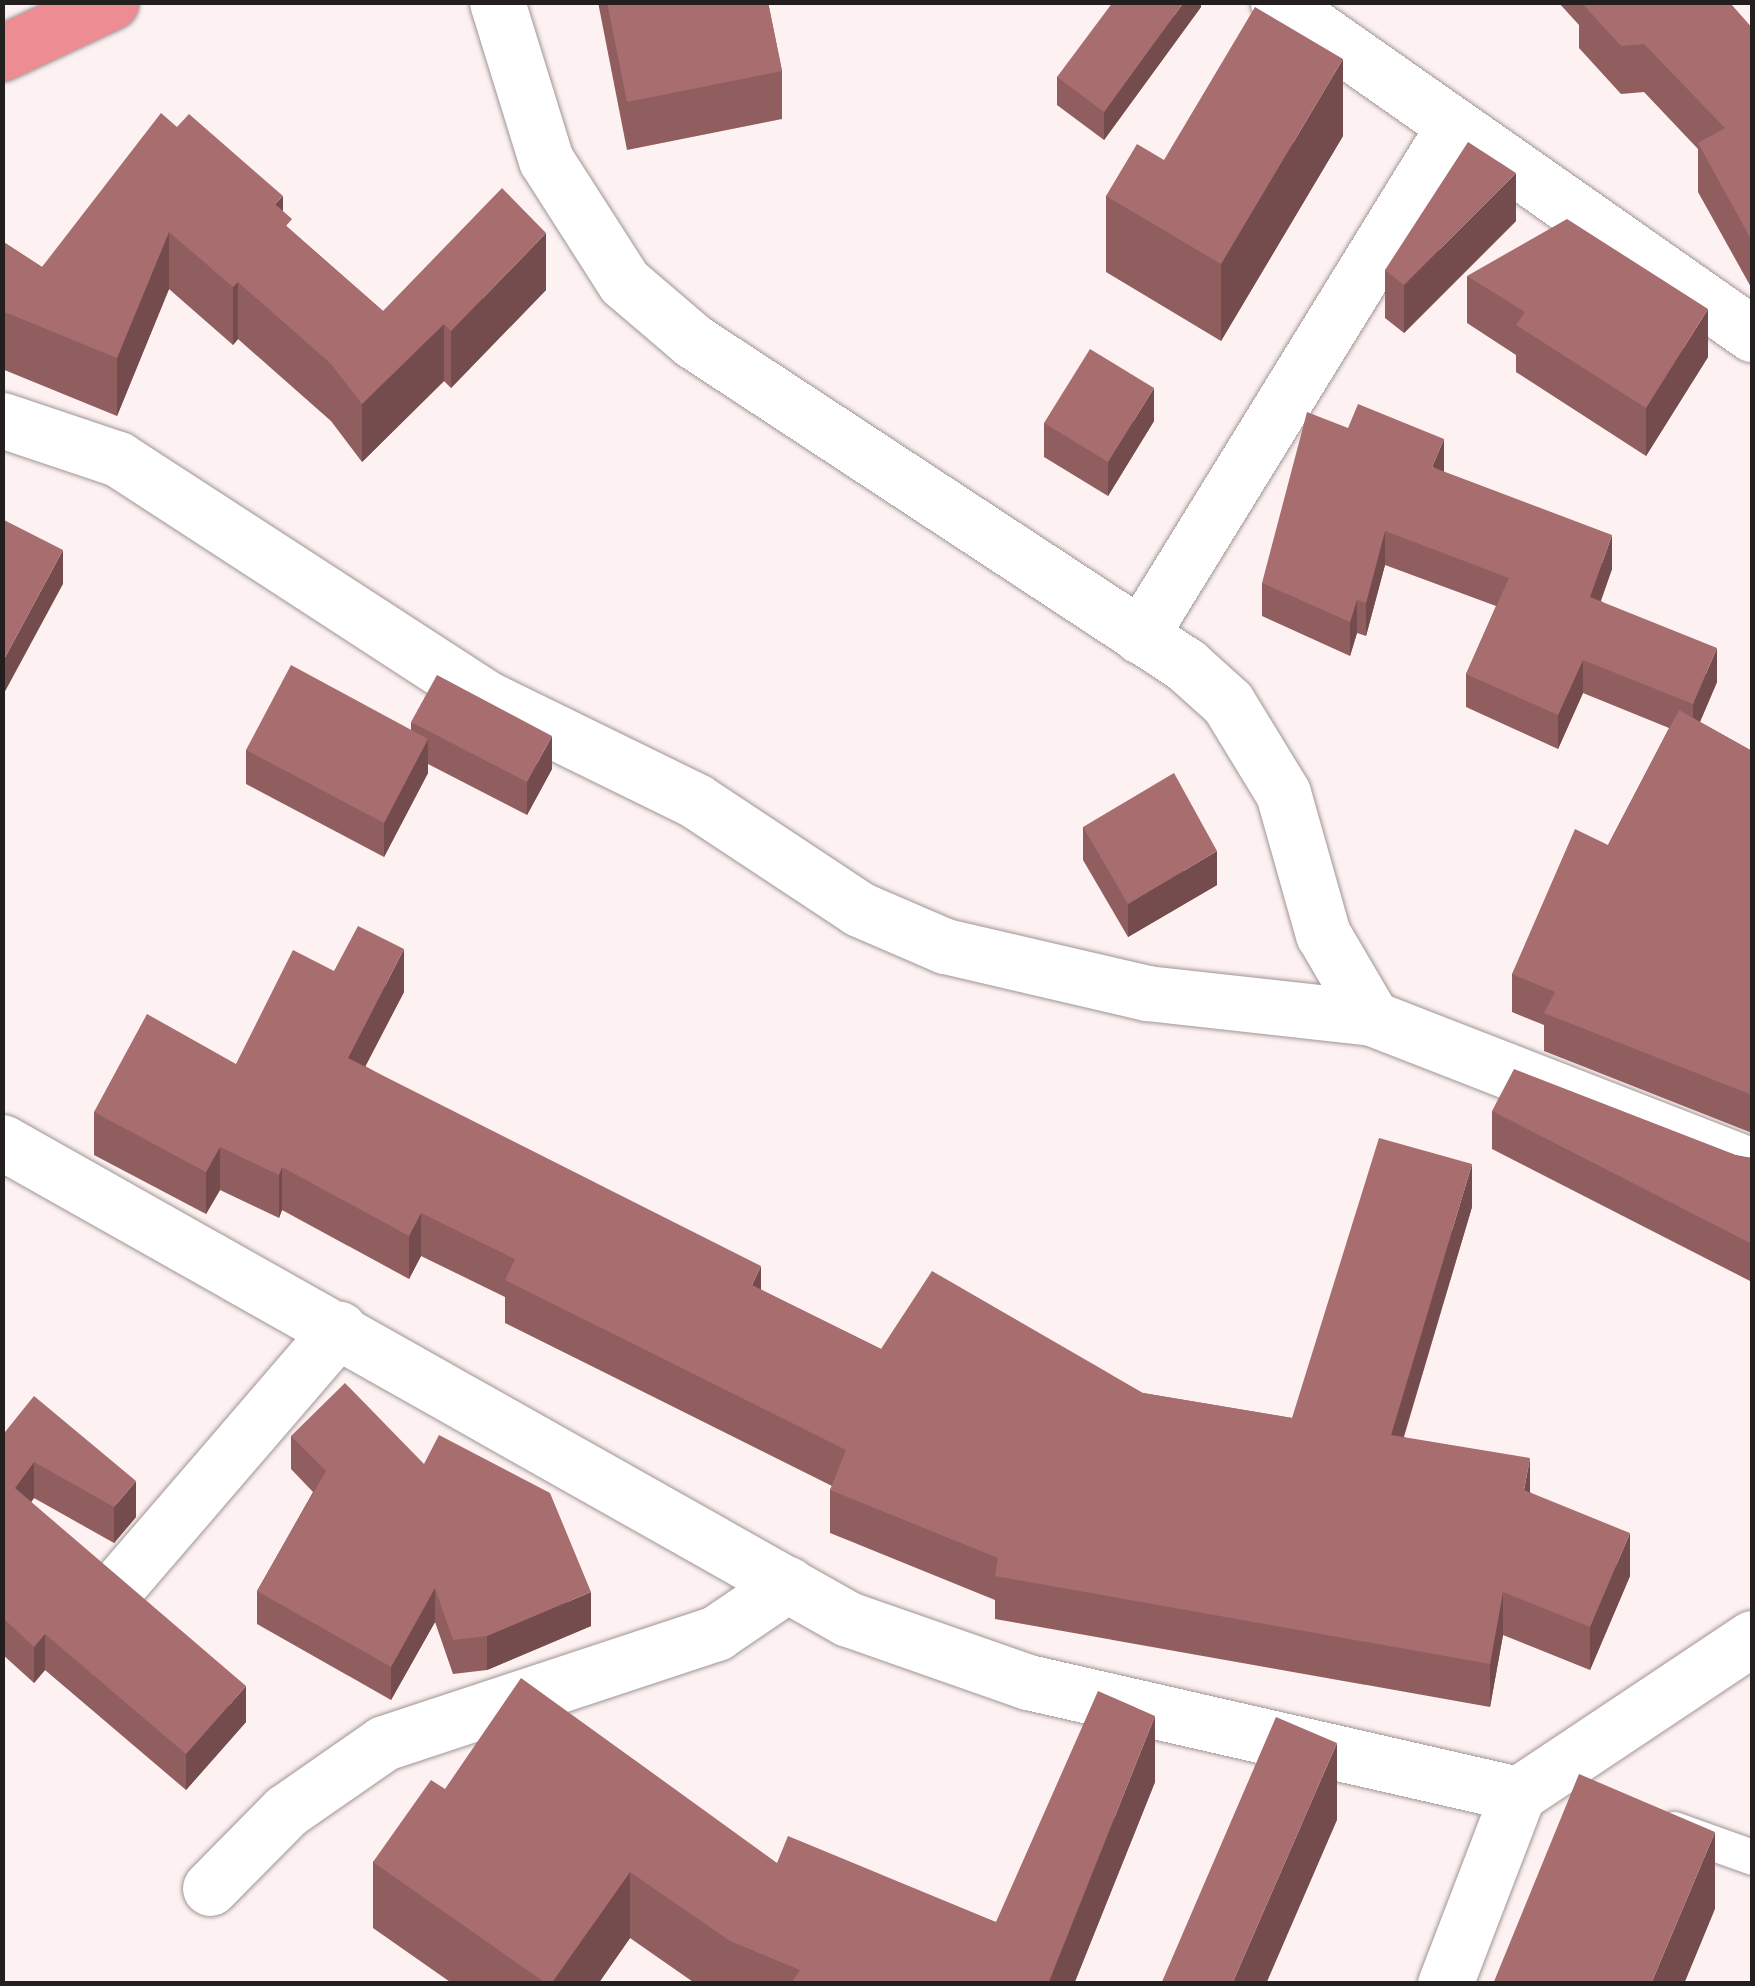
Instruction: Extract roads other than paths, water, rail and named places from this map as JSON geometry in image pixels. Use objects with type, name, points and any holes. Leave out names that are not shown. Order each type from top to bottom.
[{"type":"highway","points":[[2,53],[111,2]]},
{"type":"street","points":[[498,2],[546,160],[624,282],[693,341],[1140,636],[1228,703],[1255,741],[1283,794],[1323,934],[1372,1018]]},
{"type":"street","points":[[1278,2],[1452,128],[1752,334]]},
{"type":"street","points":[[1140,636],[1452,128]]},
{"type":"street","points":[[2,420],[118,460],[486,698],[696,802],[859,909],[945,946],[1127,989],[1372,1018],[1752,1166]]},
{"type":"street","points":[[2,1142],[848,1619],[1028,1682],[1556,1782]]},
{"type":"street","points":[[124,1579],[339,1329]]},
{"type":"street","points":[[210,1888],[286,1811],[384,1743],[716,1633],[788,1584]]},
{"type":"street","points":[[1445,1984],[1556,1782],[1752,1638]]},
{"type":"lane","points":[[1641,1814],[1752,1857]]}]
